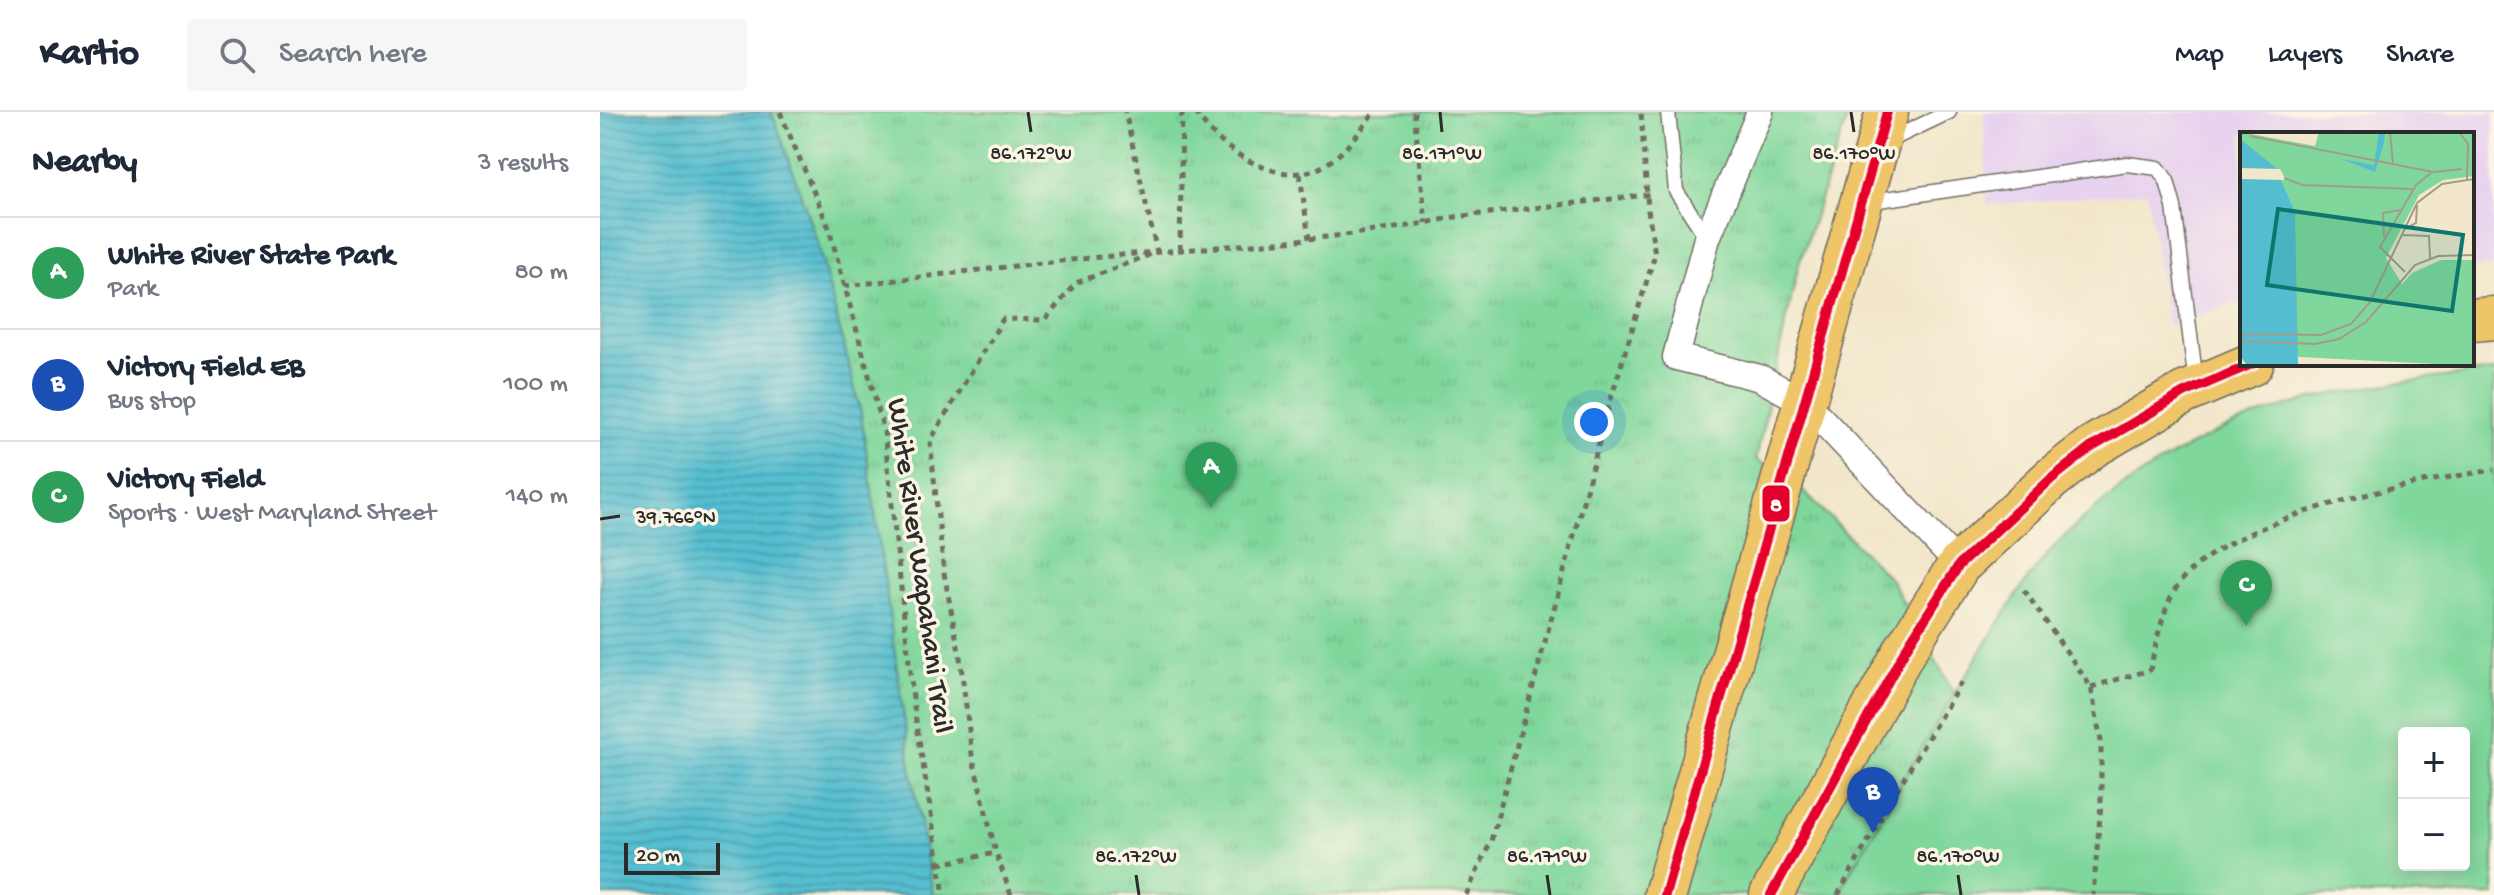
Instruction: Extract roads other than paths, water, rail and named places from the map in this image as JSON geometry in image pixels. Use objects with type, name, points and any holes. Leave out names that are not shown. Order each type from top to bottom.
[{"type":"main road","points":[[1665,895],[1882,129]]},
{"type":"main road","points":[[2474,320],[2494,318]]},
{"type":"main road","points":[[1771,895],[1905,650],[1959,565],[2051,479],[2092,447],[2142,416],[2247,366]]},
{"type":"street","points":[[1760,112],[1707,238],[1676,357],[1760,378],[1806,403],[1959,565]]},
{"type":"lane","points":[[1668,112],[1676,191],[1707,238]]},
{"type":"lane","points":[[1882,129],[1949,112]]},
{"type":"lane","points":[[1861,203],[2127,164],[2158,168],[2167,181],[2174,207],[2196,388]]},
{"type":"water","points":[[600,112],[771,112],[776,123],[818,244],[861,413],[912,774],[933,895],[600,895]]},
{"type":"place","name":"White River State Park","points":[[1211,508]]},
{"type":"place","name":"Victory Field","points":[[2246,626]]},
{"type":"place","name":"Victory Field EB","points":[[1873,833]]}]
